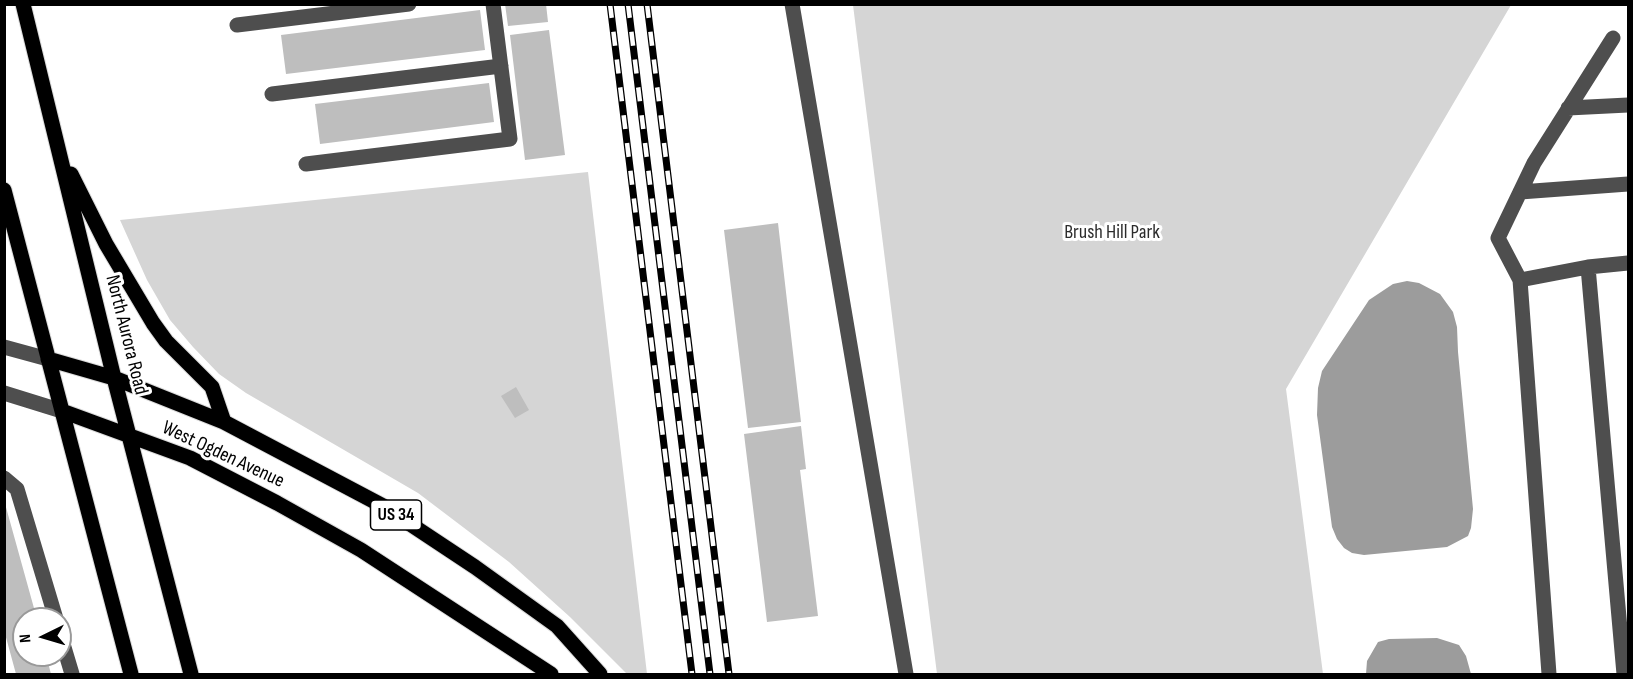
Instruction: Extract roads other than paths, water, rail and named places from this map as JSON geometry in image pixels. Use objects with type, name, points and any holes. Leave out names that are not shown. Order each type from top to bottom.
[{"type":"main road","name":"North Aurora Road","points":[[23,4],[114,378],[191,675]]},
{"type":"main road","name":"West Ogden Avenue","points":[[59,150],[106,244],[153,323],[166,341],[212,387],[224,422],[383,506],[457,555],[557,626],[600,675]]},
{"type":"main road","points":[[4,190],[131,675]]},
{"type":"main road","points":[[48,359],[114,378],[224,422]]},
{"type":"main road","name":"West Ogden Avenue","points":[[62,411],[189,459],[277,503],[362,550],[551,675]]},
{"type":"street","points":[[237,25],[409,4]]},
{"type":"street","points":[[306,164],[510,139],[494,4]]},
{"type":"street","points":[[792,4],[906,675]]},
{"type":"street","points":[[1549,675],[1520,280],[1498,238],[1534,163],[1613,38]]},
{"type":"street","points":[[272,94],[501,66]]},
{"type":"street","points":[[1568,108],[1629,105]]},
{"type":"street","points":[[1520,192],[1629,184]]},
{"type":"street","points":[[1520,280],[1588,267],[1629,263]]},
{"type":"street","points":[[1588,267],[1624,675]]},
{"type":"street","points":[[4,347],[48,359]]},
{"type":"street","points":[[4,393],[62,411]]},
{"type":"street","points":[[4,478],[17,489],[52,607]]},
{"type":"railway","points":[[610,4],[692,674]]},
{"type":"railway","points":[[628,4],[710,674]]},
{"type":"railway","points":[[647,4],[729,674]]},
{"type":"park label","name":"Brush Hill Park","points":[[1112,233]]}]
